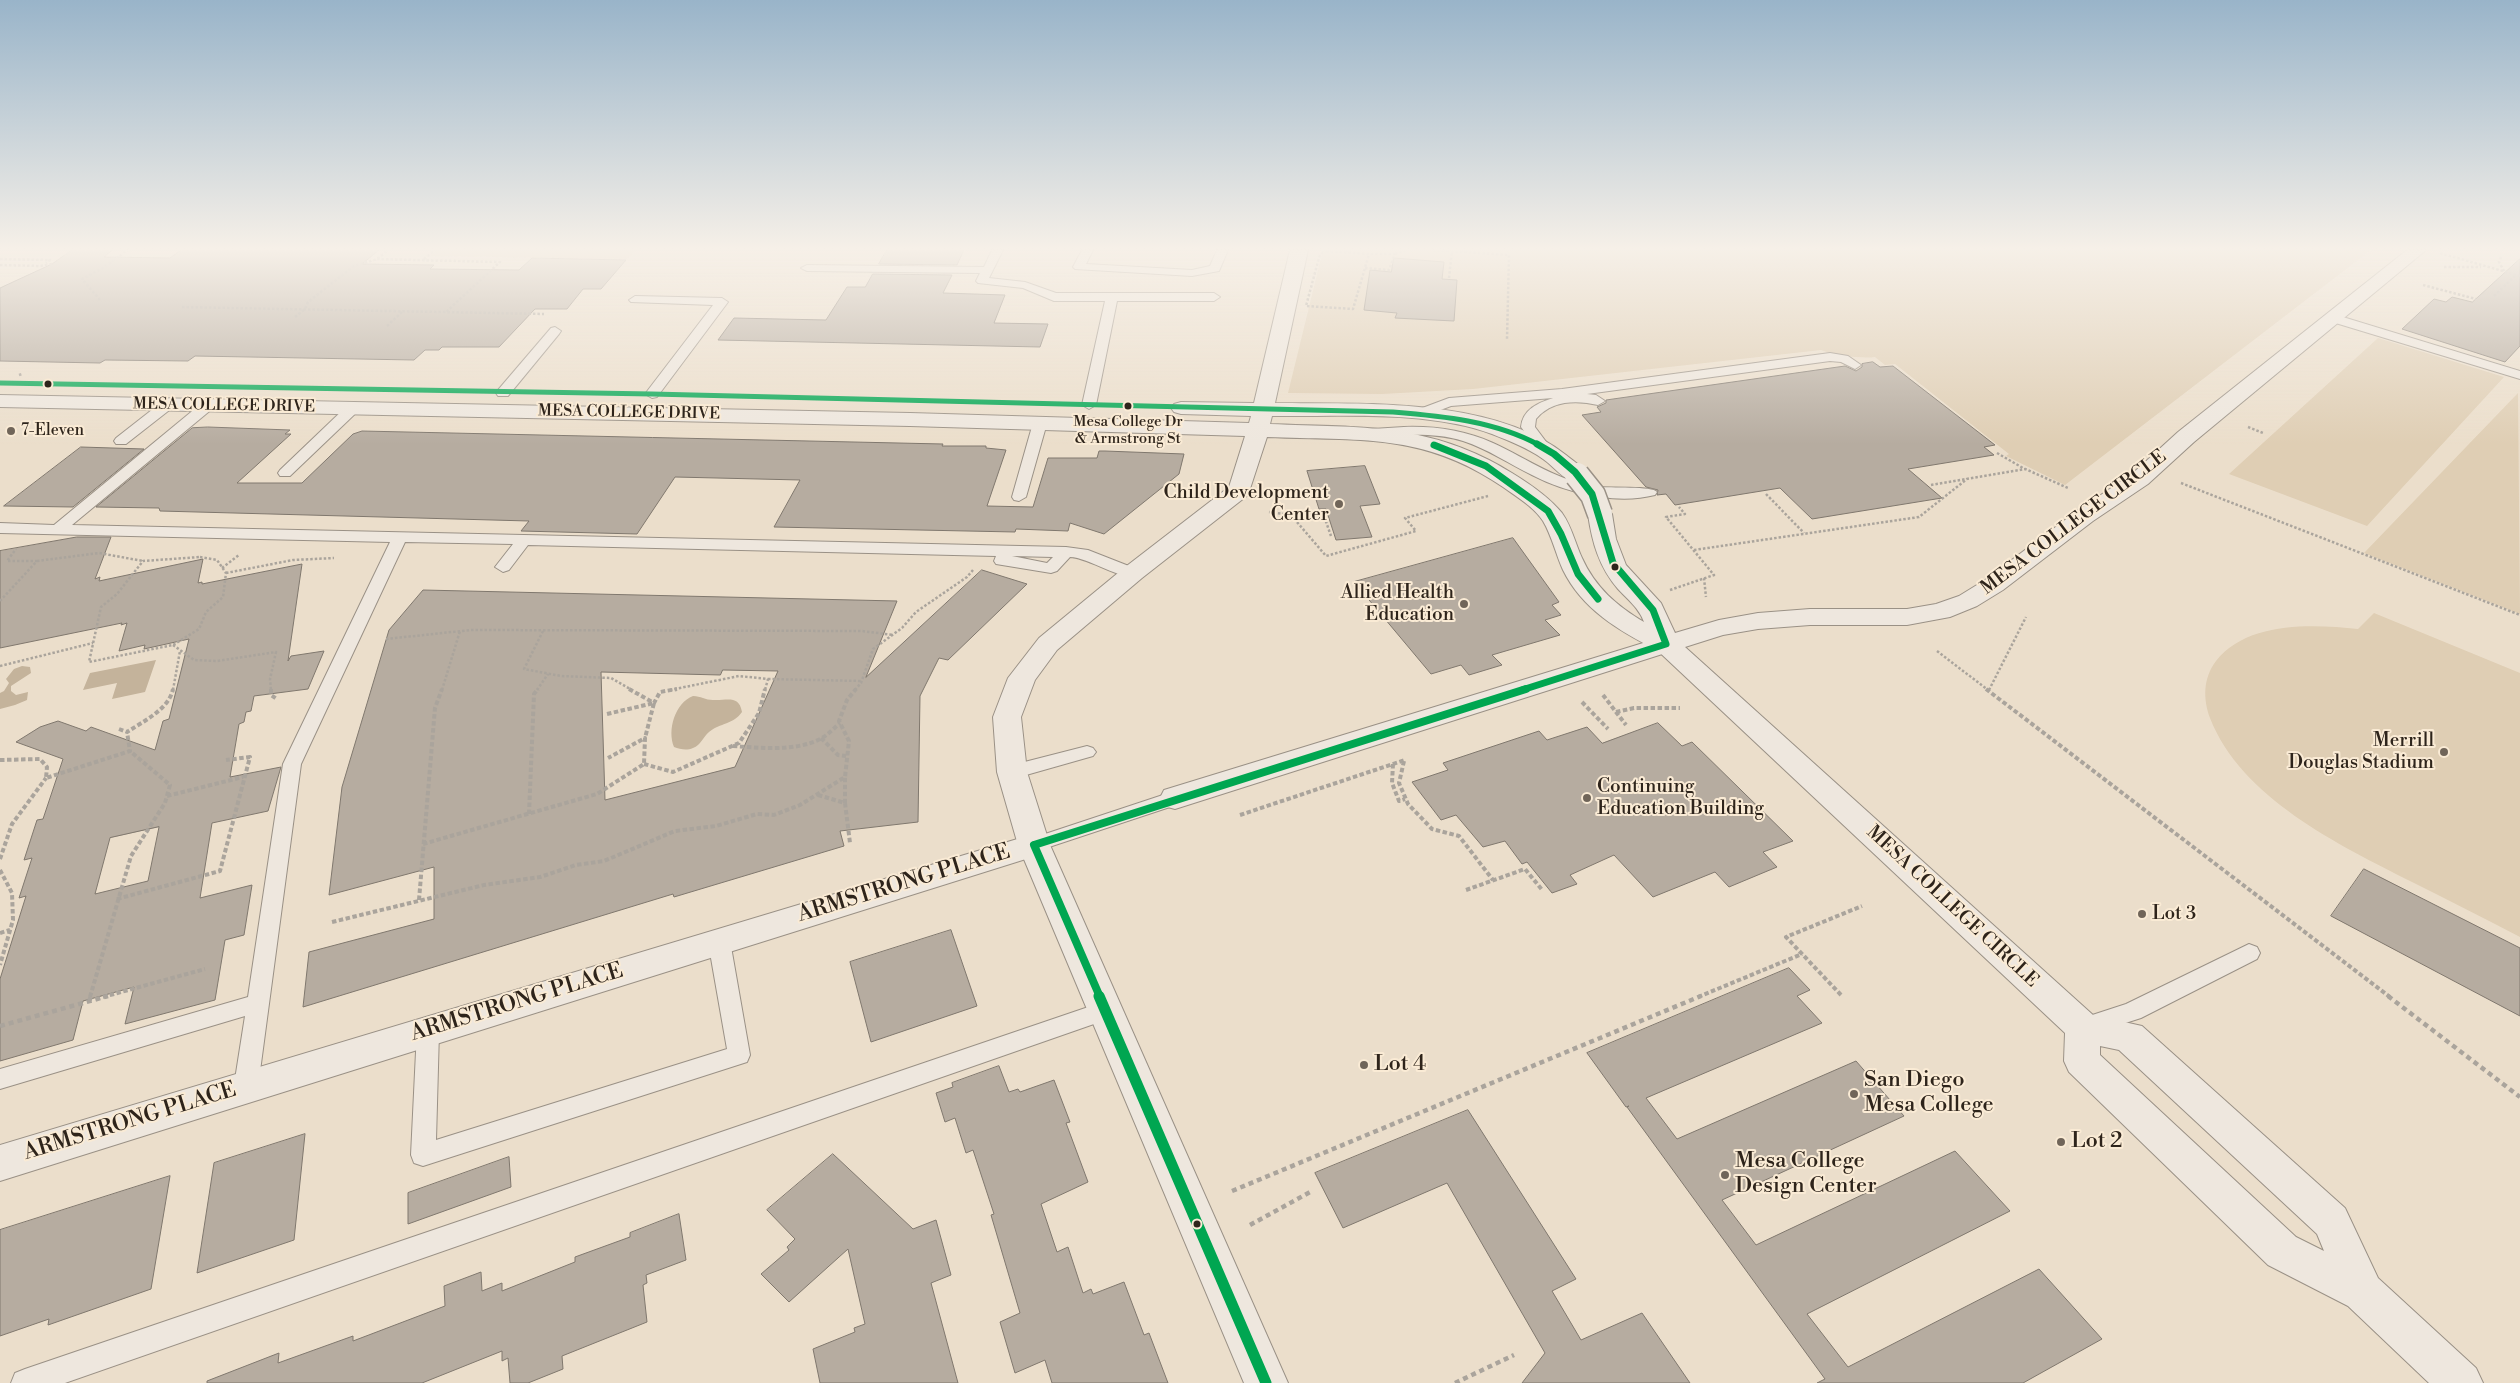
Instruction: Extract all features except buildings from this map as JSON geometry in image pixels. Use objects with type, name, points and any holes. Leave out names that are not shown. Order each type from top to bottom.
[{"type":"street","points":[[1266,1383],[1034,844],[1012,772],[1007,717],[1022,678],[1048,644],[1133,573],[1240,490],[1261,419],[1284,315]]},
{"type":"street","name":"MESA COLLEGE CIRCLE","points":[[1666,644],[1719,628],[1758,621],[1810,617],[1907,617],[1941,611],[1968,601],[1994,585],[2085,516],[2140,479],[2186,437],[2338,315]]},
{"type":"street","name":"MESA COLLEGE DRIVE","points":[[14,377],[503,393],[652,394],[1089,405],[1261,419]]},
{"type":"street","points":[[638,413],[652,394]]},
{"type":"street","name":"MESA COLLEGE DRIVE","points":[[0,401],[1040,423],[1261,419]]},
{"type":"street","name":"MESA COLLEGE CIRCLE","points":[[1261,419],[1422,413],[1445,416],[1488,426],[1546,451],[1577,475],[1593,495],[1600,514],[1604,539],[1614,565],[1626,582],[1652,609],[1666,644]]},
{"type":"street","name":"MESA COLLEGE CIRCLE","points":[[1261,419],[1367,433],[1448,448],[1470,457],[1503,477],[1551,515],[1578,574],[1599,601],[1627,625],[1666,644],[2083,1028]]},
{"type":"street","points":[[1175,798],[1666,644]]},
{"type":"street","name":"ARMSTRONG PLACE","points":[[0,1163],[1034,844]]},
{"type":"street","points":[[2364,1292],[2330,1221],[2129,1037],[2083,1028],[2082,1061],[2282,1250],[2364,1292],[2461,1383]]},
{"type":"lane","points":[[652,394],[712,315]]},
{"type":"lane","points":[[1089,405],[1108,315]]},
{"type":"lane","points":[[2333,318],[2518,373]]},
{"type":"lane","points":[[503,393],[556,331]]},
{"type":"lane","points":[[1422,413],[1449,402],[1562,392],[1830,357],[1844,358],[1855,365]]},
{"type":"lane","points":[[1546,451],[1528,427],[1529,417],[1535,410],[1550,403],[1567,399],[1592,397],[1598,401]]},
{"type":"lane","points":[[121,441],[167,405]]},
{"type":"lane","points":[[58,529],[207,406]]},
{"type":"lane","points":[[286,473],[352,409]]},
{"type":"lane","points":[[1019,496],[1040,423]]},
{"type":"lane","points":[[1367,433],[1410,430],[1444,432],[1487,445],[1539,473],[1578,486],[1620,493],[1650,492]]},
{"type":"lane","points":[[0,528],[1006,551],[1002,561],[1051,568],[1066,552],[1084,552],[1133,573]]},
{"type":"lane","points":[[246,1086],[292,764],[400,537]]},
{"type":"lane","points":[[503,567],[524,540]]},
{"type":"lane","points":[[1012,772],[1087,752]]},
{"type":"lane","points":[[1034,844],[1175,798]]},
{"type":"lane","points":[[428,1031],[423,1155],[739,1054],[719,941]]},
{"type":"lane","points":[[2083,1028],[2133,1011],[2249,953]]},
{"type":"lane","points":[[0,1079],[258,1003]]},
{"type":"lane","points":[[25,1383],[1106,1010]]},
{"type":"path","points":[[387,326],[400,315]]},
{"type":"path","points":[[1507,340],[1508,315]]},
{"type":"path","points":[[2248,427],[2263,433]]},
{"type":"path","points":[[1997,453],[2025,469],[2068,488]]},
{"type":"path","points":[[1931,485],[2025,469]]},
{"type":"path","points":[[1694,550],[1919,517],[1967,479]]},
{"type":"path","points":[[2181,483],[2520,615]]},
{"type":"path","points":[[1291,515],[1326,556],[1416,531],[1405,518],[1494,494]]},
{"type":"path","points":[[1766,494],[1804,533]]},
{"type":"path","points":[[1670,590],[1714,575],[1666,517],[1685,514],[1679,507]]},
{"type":"path","points":[[1269,512],[1291,515],[1323,513],[1331,536]]},
{"type":"path","points":[[226,573],[293,560],[342,558],[360,536]]},
{"type":"path","points":[[8,550],[17,549],[7,561],[37,561],[99,553],[143,561],[200,557],[216,560],[226,573],[222,597],[206,612],[198,629],[173,645],[89,662],[101,607],[118,594],[143,561]]},
{"type":"path","points":[[222,568],[240,554]]},
{"type":"path","points":[[0,601],[37,561]]},
{"type":"path","points":[[732,746],[759,749],[821,738],[840,723],[847,700],[862,681],[874,650],[893,635],[916,612],[967,577],[975,566]]},
{"type":"path","points":[[1704,578],[1706,596]]},
{"type":"path","points":[[1989,690],[2026,618]]},
{"type":"path","points":[[386,639],[460,631],[544,630],[862,631],[893,635]]},
{"type":"path","points":[[544,630],[524,669],[548,674],[611,678],[654,703]]},
{"type":"path","points":[[419,900],[435,708],[451,666],[460,631]]},
{"type":"path","points":[[0,666],[93,642]]},
{"type":"path","points":[[173,645],[194,660],[217,661],[276,652],[270,679],[271,696],[277,699]]},
{"type":"path","points":[[127,732],[153,715],[171,699],[180,650]]},
{"type":"path","points":[[1938,651],[2520,1097]]},
{"type":"path","points":[[529,814],[534,694],[548,674]]},
{"type":"path","points":[[644,764],[645,738],[654,703],[660,692],[739,676],[768,679],[862,681]]},
{"type":"path","points":[[423,844],[597,794],[644,764],[673,772],[739,743],[758,713],[768,679]]},
{"type":"path","points":[[1604,695],[1626,725]]},
{"type":"path","points":[[1582,702],[1608,729]]},
{"type":"path","points":[[607,714],[654,703]]},
{"type":"path","points":[[1616,712],[1634,708],[1680,708]]},
{"type":"path","points":[[840,723],[849,741],[846,756],[845,803],[850,843]]},
{"type":"path","points":[[120,729],[127,732]]},
{"type":"path","points":[[89,1002],[117,899],[131,856],[165,804],[170,785],[130,751],[127,732]]},
{"type":"path","points":[[608,758],[645,738]]},
{"type":"path","points":[[821,738],[838,755],[846,756]]},
{"type":"path","points":[[46,778],[130,751]]},
{"type":"path","points":[[117,899],[220,870],[250,757],[226,760]]},
{"type":"path","points":[[0,760],[40,759],[47,767],[46,778],[12,824],[0,859]]},
{"type":"path","points":[[1240,815],[1404,760],[1399,783],[1405,799],[1432,828],[1459,836],[1493,880]]},
{"type":"path","points":[[1392,764],[1390,779],[1392,792],[1399,801],[1405,799]]},
{"type":"path","points":[[167,796],[244,777]]},
{"type":"path","points":[[332,922],[484,885],[540,877],[576,865],[604,860],[675,831],[716,826],[757,814],[774,815],[818,795],[845,777]]},
{"type":"path","points":[[818,795],[845,803]]},
{"type":"path","points":[[1466,890],[1525,869],[1543,891]]},
{"type":"path","points":[[0,870],[12,893],[14,920],[0,965]]},
{"type":"path","points":[[1841,995],[1786,937],[1862,906]]},
{"type":"path","points":[[0,933],[10,930]]},
{"type":"path","points":[[1232,1191],[1802,954]]},
{"type":"path","points":[[0,1026],[204,970]]},
{"type":"path","points":[[1250,1225],[1312,1191]]},
{"type":"path","points":[[1455,1383],[1514,1355]]},
{"type":"shaded area","points":[[1307,315],[2287,315],[2065,485],[2006,456],[2009,454],[1895,364],[1885,365],[1875,357],[1848,356],[1821,350],[1473,389],[1382,394],[1288,393]]},
{"type":"shaded area","points":[[2378,338],[2504,377],[2367,526],[2229,474]]},
{"type":"shaded area","points":[[2518,393],[2520,614],[2364,553]]},
{"type":"shaded area","points":[[2374,613],[2520,673],[2520,937],[2354,852],[2295,816],[2268,795],[2244,772],[2225,746],[2210,718],[2205,696],[2207,681],[2216,661],[2229,648],[2245,638],[2282,628],[2321,626],[2358,629]]},
{"type":"shaded area","points":[[156,660],[145,692],[112,699],[117,683],[83,690],[90,673]]},
{"type":"shaded area","points":[[22,666],[30,667],[31,673],[11,686],[11,691],[16,695],[28,692],[27,700],[0,709],[0,693],[4,691],[9,683],[6,679],[14,669]]},
{"type":"shaded area","points":[[693,696],[710,700],[727,699],[735,701],[740,706],[742,712],[735,719],[709,732],[696,747],[685,750],[674,747],[671,733],[672,725],[681,705]]},
{"type":"transit line","points":[[0,383],[652,394],[1393,412],[1448,418],[1504,430],[1530,440],[1554,454],[1575,472],[1596,502],[1609,555],[1613,563],[1621,575],[1653,610],[1660,624],[1666,644]]},
{"type":"transit line","points":[[1434,445],[1486,466],[1548,511],[1561,534],[1578,574],[1598,599]]},
{"type":"transit line","points":[[1034,845],[1666,644]]},
{"type":"transit line","points":[[1034,845],[1266,1383]]},
{"type":"place","name":"Mesa College Dr & Armstrong St","points":[[1128,406]]},
{"type":"place","name":"7-Eleven","points":[[11,431]]},
{"type":"place","name":"Child Development Center","points":[[1339,504]]},
{"type":"place","name":"Allied Health Education","points":[[1464,604]]},
{"type":"place","name":"Merrill Douglas Stadium","points":[[2444,752]]},
{"type":"place","name":"Continuing Education Building","points":[[1587,798]]},
{"type":"place","name":"Lot 3","points":[[2142,914]]},
{"type":"place","name":"Lot 4","points":[[1364,1065]]},
{"type":"place","name":"San Diego Mesa College","points":[[1854,1094]]},
{"type":"place","name":"Lot 2","points":[[2061,1142]]},
{"type":"place","name":"Mesa College Design Center","points":[[1725,1175]]}]
